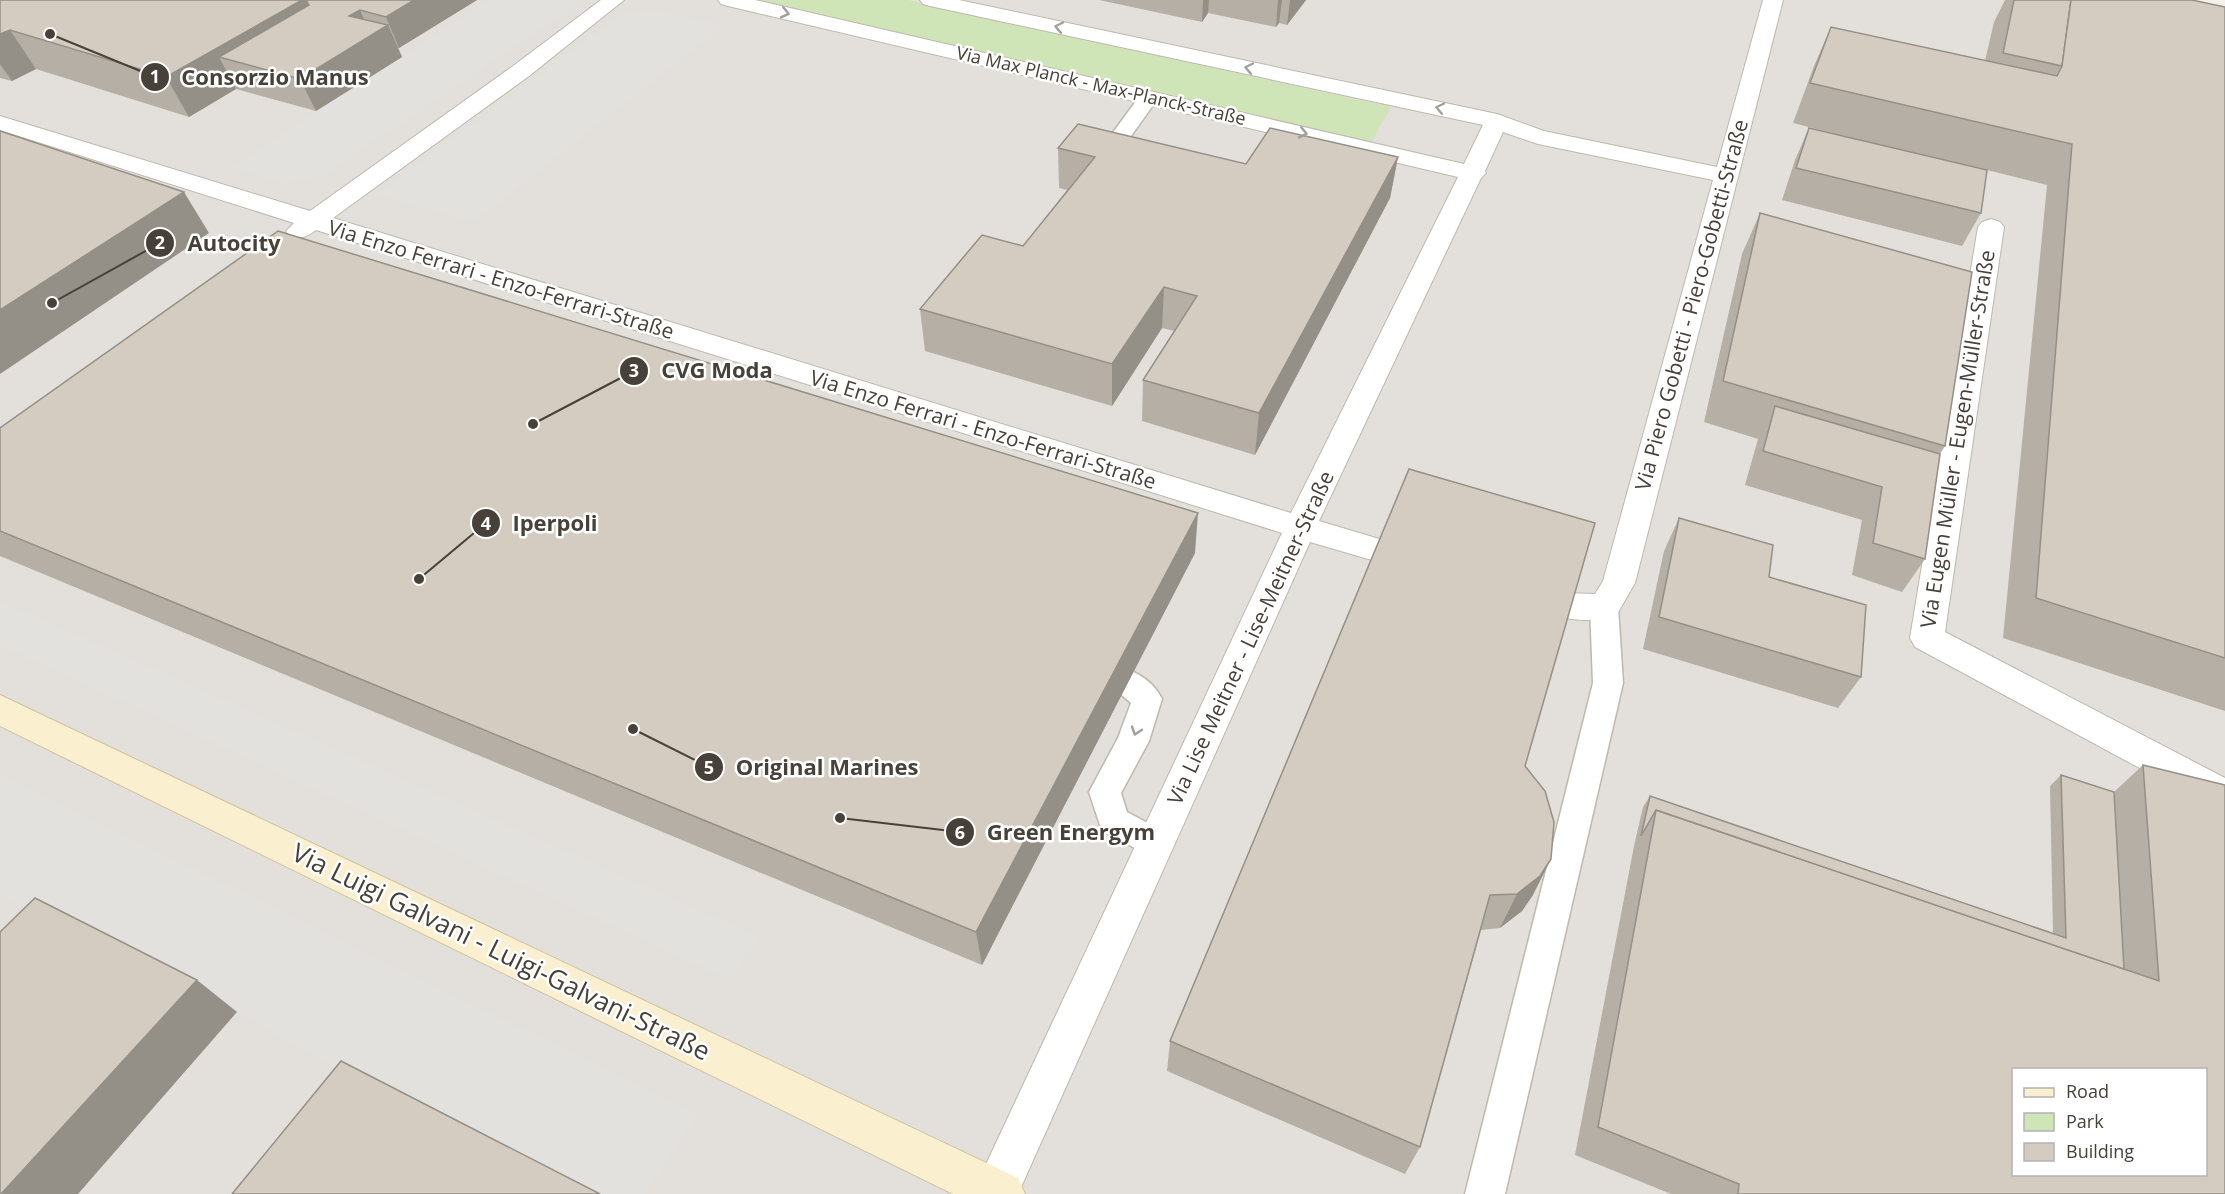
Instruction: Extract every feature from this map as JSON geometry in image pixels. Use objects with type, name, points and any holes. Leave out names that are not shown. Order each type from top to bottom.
[{"type":"main road","name":"Via Luigi Galvani - Luigi-Galvani-Straße","points":[[0,710],[998,1193]]},
{"type":"street","points":[[276,247],[521,71],[614,0]]},
{"type":"street","name":"Via Max Planck - Max-Planck-Straße","points":[[728,0],[1474,173]]},
{"type":"street","points":[[930,0],[1497,121],[1538,137],[1727,176]]},
{"type":"street","name":"Via Piero Gobetti - Piero-Gobetti-Straße","points":[[1604,607],[1619,583],[1773,0]]},
{"type":"street","name":"Via Lise Meitner - Lise-Meitner-Straße","points":[[998,1193],[1300,528],[1474,173],[1497,121]]},
{"type":"street","name":"Via Enzo Ferrari - Enzo-Ferrari-Straße","points":[[0,123],[1300,528],[1382,551]]},
{"type":"street","name":"Via Eugen Müller - Eugen-Müller-Straße","points":[[1990,227],[1927,638],[2225,796]]},
{"type":"street","points":[[1565,606],[1604,607]]},
{"type":"lane","points":[[1149,97],[1113,146],[1158,156]]},
{"type":"lane","points":[[1264,146],[1276,127]]},
{"type":"lane","points":[[1485,1194],[1608,683],[1604,607]]},
{"type":"lane","points":[[1128,682],[1147,699],[1133,741],[1105,792],[1114,821],[1156,844]]},
{"type":"shaded area","points":[[0,0],[2122,0],[2225,28],[2225,1194],[0,1194]]},
{"type":"shaded area","points":[[489,0],[573,0],[576,6],[323,176],[285,183],[231,168]]},
{"type":"shaded area","points":[[650,9],[725,25],[474,222],[376,195],[623,14]]},
{"type":"shaded area","points":[[0,601],[758,936],[730,980],[0,645]]},
{"type":"shaded area","points":[[0,775],[698,1114],[644,1194],[575,1194],[376,1090],[237,1012],[0,895]]},
{"type":"green space","points":[[761,0],[908,0],[1391,107],[1371,143],[759,2]]},
{"type":"building","points":[[0,0],[302,0],[166,77],[10,30],[0,34]]},
{"type":"building","points":[[306,0],[414,0],[386,17],[360,10],[349,16],[388,25],[300,79],[219,57],[309,5]]},
{"type":"building","points":[[2014,0],[2071,0],[2062,66],[2003,53]]},
{"type":"building","points":[[2071,0],[2192,0],[2225,7],[2225,658],[2036,598],[2072,144],[1810,83],[1831,27],[2057,76],[2062,66]]},
{"type":"building","points":[[1078,124],[1246,164],[1270,128],[1398,157],[1259,413],[1143,380],[1197,296],[1164,287],[1112,364],[920,309],[982,235],[1023,246],[1095,157],[1058,148]]},
{"type":"building","points":[[1809,128],[1987,170],[1981,213],[1796,168]]},
{"type":"building","points":[[0,131],[184,192],[0,310]]},
{"type":"building","points":[[1760,213],[1972,272],[1945,446],[1723,381]]},
{"type":"building","points":[[278,231],[1198,513],[976,932],[0,531],[0,428]]},
{"type":"building","points":[[1775,406],[1940,454],[1925,559],[1873,543],[1882,487],[1763,451]]},
{"type":"building","points":[[1409,469],[1595,523],[1525,766],[1545,791],[1554,822],[1551,859],[1540,876],[1517,894],[1490,895],[1420,1147],[1170,1041]]},
{"type":"building","points":[[1679,518],[1773,545],[1769,577],[1866,605],[1861,677],[1659,617]]},
{"type":"building","points":[[2143,765],[2225,785],[2225,1194],[1738,1194],[1739,1184],[1598,1127],[1656,810],[2159,981]]},
{"type":"building","points":[[2061,775],[2114,792],[2124,969],[1656,810],[1641,836],[1650,796],[2066,938]]},
{"type":"building","points":[[35,898],[197,980],[0,1194],[0,932]]},
{"type":"building","points":[[341,1061],[600,1194],[232,1194]]},
{"type":"place","name":"Consorzio Manus","points":[[50,34]]},
{"type":"place","name":"Autocity","points":[[52,303]]},
{"type":"place","name":"CVG Moda","points":[[533,424]]},
{"type":"place","name":"Iperpoli","points":[[419,579]]},
{"type":"place","name":"Original Marines","points":[[633,729]]},
{"type":"place","name":"Green Energym","points":[[840,818]]}]
